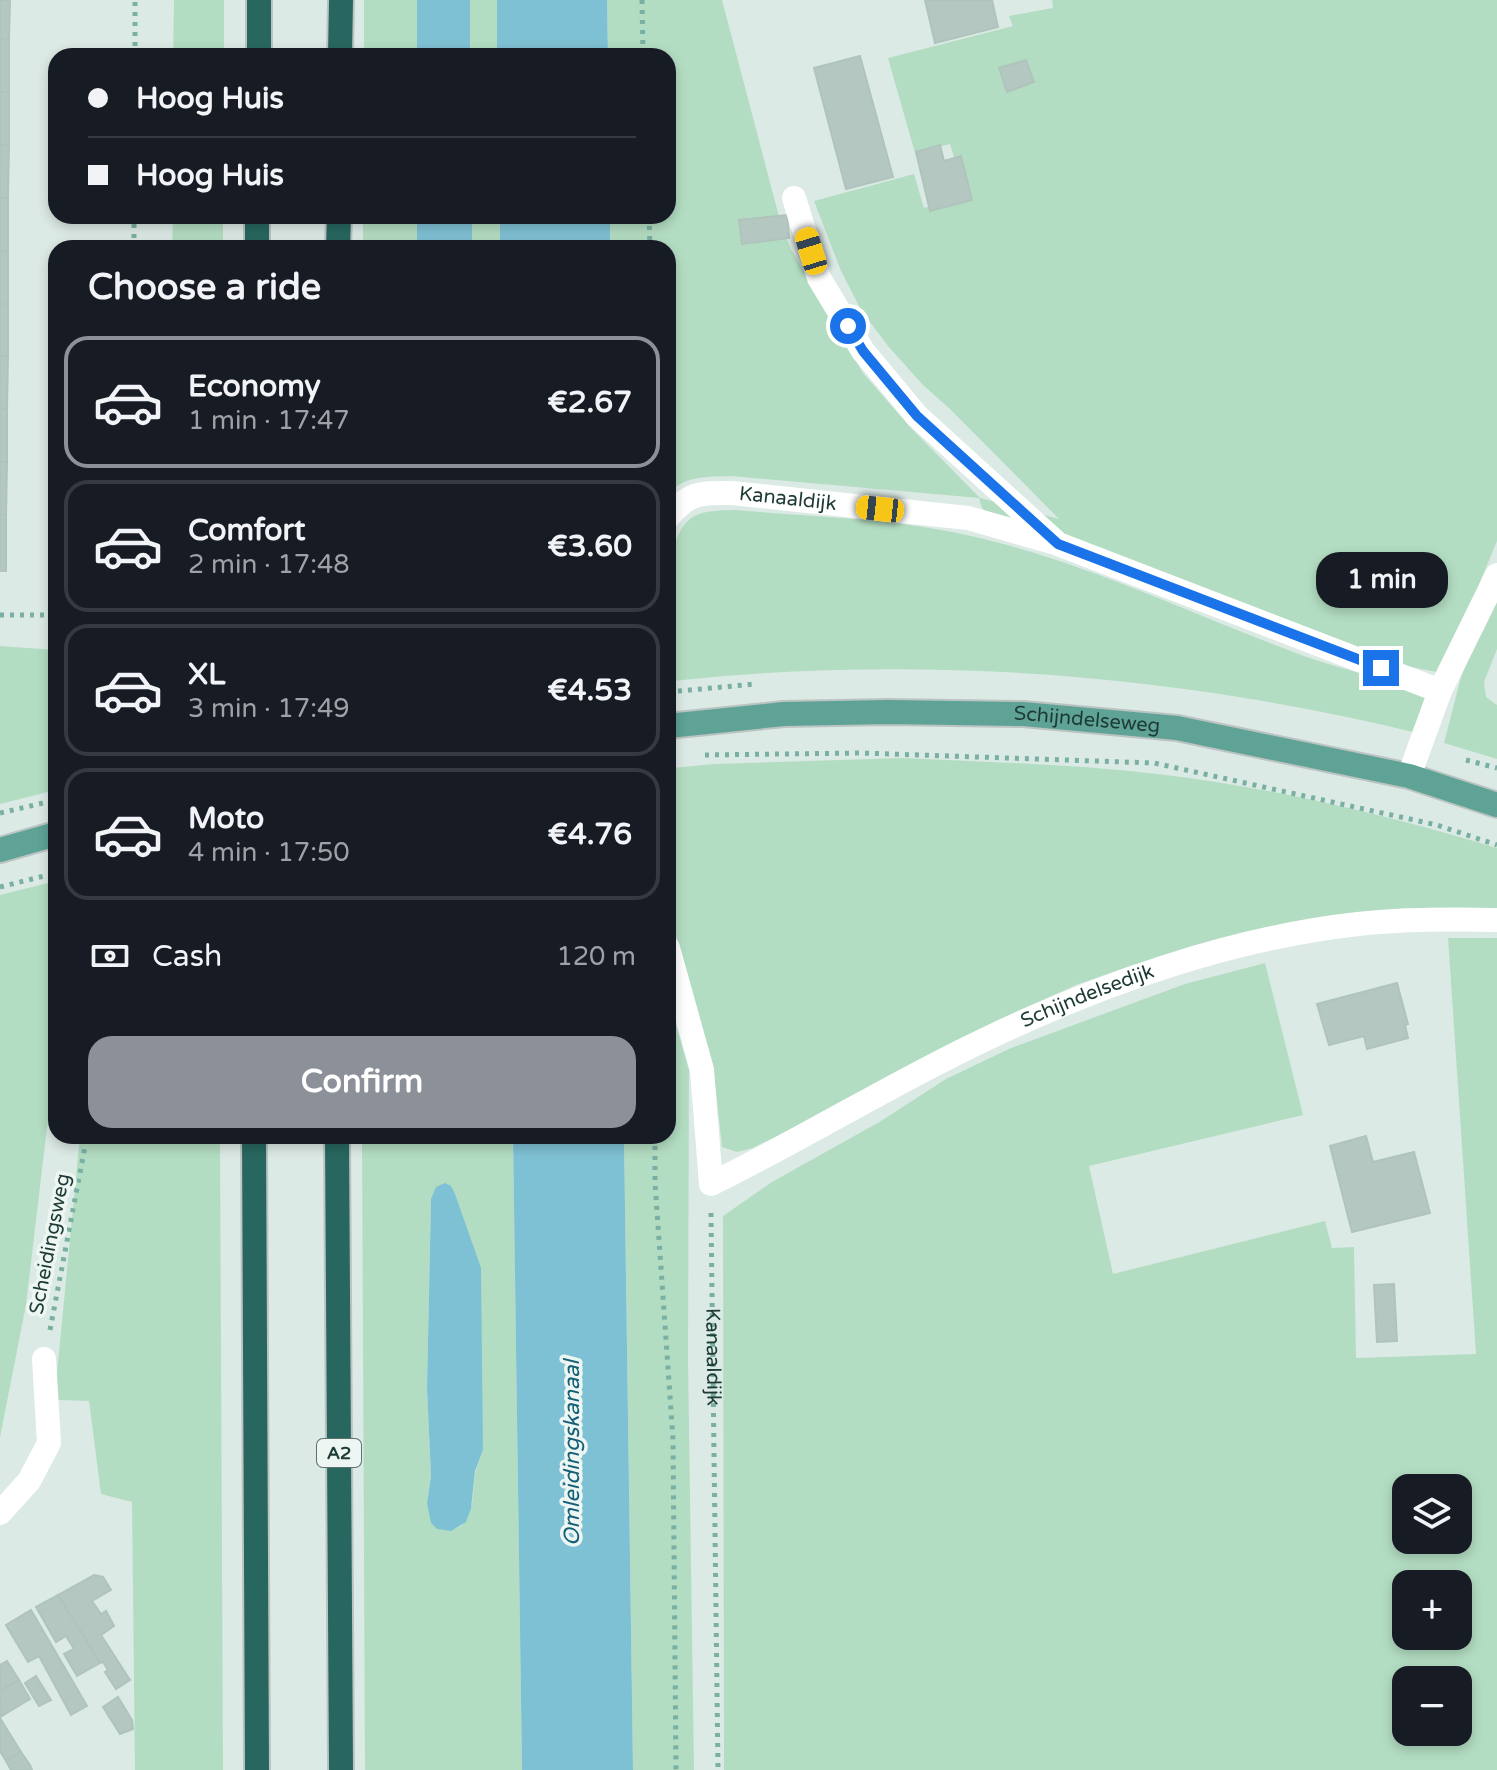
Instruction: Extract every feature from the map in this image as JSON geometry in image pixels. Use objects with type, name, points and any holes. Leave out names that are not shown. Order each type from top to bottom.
[{"type":"highway","points":[[259,0],[259,48]]},
{"type":"highway","points":[[340,48],[341,0]]},
{"type":"highway","points":[[254,1144],[257,1770]]},
{"type":"highway","name":"A2","points":[[337,1144],[341,1770]]},
{"type":"main road","name":"Schijndelseweg","points":[[676,725],[784,714],[1023,714],[1177,728],[1409,776],[1497,805]]},
{"type":"main road","points":[[0,850],[48,836]]},
{"type":"street","points":[[794,198],[819,278],[863,351],[917,416],[1058,544]]},
{"type":"street","name":"Kanaaldijk","points":[[676,508],[684,499],[699,493],[732,493],[968,518],[1058,544],[1440,691]]},
{"type":"street","points":[[1409,776],[1440,691],[1497,575]]},
{"type":"street","name":"Schijndelsedijk","points":[[711,1184],[984,1040],[1077,998],[1252,943],[1357,924],[1443,919],[1497,920]]},
{"type":"street","points":[[676,977],[702,1070],[711,1184]]},
{"type":"street","points":[[0,1513],[29,1481],[49,1443],[44,1359]]},
{"type":"path","points":[[135,0],[135,48]]},
{"type":"path","points":[[642,0],[643,48]]},
{"type":"path","points":[[0,615],[48,615]]},
{"type":"path","points":[[676,691],[709,686]]},
{"type":"path","name":"Schijndelseweg","points":[[709,755],[861,753],[1154,763],[1437,825],[1497,845]]},
{"type":"path","points":[[0,813],[48,802]]},
{"type":"path","points":[[0,887],[48,875]]},
{"type":"path","name":"Scheidingsweg","points":[[44,1359],[85,1144]]},
{"type":"path","points":[[655,1144],[673,1439],[676,1770]]},
{"type":"path","name":"Kanaaldijk","points":[[711,1184],[718,1770]]},
{"type":"green space","points":[[174,0],[224,0],[224,48],[173,48]]},
{"type":"green space","points":[[364,0],[417,0],[417,48],[364,48]]},
{"type":"green space","points":[[470,0],[497,0],[497,48],[470,48]]},
{"type":"green space","points":[[607,0],[722,0],[782,228],[863,373],[910,427],[980,498],[1059,519],[923,385],[888,346],[861,310],[841,271],[814,201],[914,174],[924,208],[965,194],[950,144],[915,153],[888,58],[1013,26],[1009,16],[1053,8],[1052,0],[1497,0],[1497,541],[1442,673],[1376,660],[995,519],[982,508],[979,498],[731,476],[689,480],[676,487],[676,240],[610,240],[610,224],[676,224],[676,48],[608,48]]},
{"type":"green space","points":[[173,224],[223,224],[223,240],[172,240]]},
{"type":"green space","points":[[363,224],[417,224],[417,240],[363,240]]},
{"type":"green space","points":[[472,224],[500,224],[500,240],[472,240]]},
{"type":"green space","points":[[736,510],[913,525],[1013,547],[1095,573],[1296,653],[1400,685],[1434,700],[1421,734],[1329,713],[1236,697],[1049,675],[861,669],[676,681],[676,541],[691,519],[715,511]]},
{"type":"green space","points":[[1497,583],[1497,649],[1484,682],[1486,697],[1497,705],[1497,759],[1444,743],[1461,677]]},
{"type":"green space","points":[[0,646],[48,649],[48,792],[0,804]]},
{"type":"green space","points":[[901,758],[1061,766],[1157,774],[1243,786],[1414,824],[1497,848],[1497,908],[1402,908],[1334,917],[1133,965],[1076,985],[957,1040],[818,1117],[737,1152],[722,1147],[713,1065],[676,935],[676,768]]},
{"type":"green space","points":[[48,883],[48,1119],[26,1305],[0,1437],[0,895]]},
{"type":"green space","points":[[1448,938],[1497,938],[1497,1770],[724,1770],[723,1216],[772,1182],[881,1121],[946,1079],[1011,1048],[1185,984],[1265,963],[1303,1115],[1089,1166],[1113,1274],[1325,1221],[1332,1248],[1354,1247],[1356,1358],[1476,1354]]},
{"type":"green space","points":[[676,1025],[689,1070],[688,1359],[694,1770],[633,1770],[624,1144],[676,1144]]},
{"type":"green space","points":[[79,1144],[220,1144],[223,1770],[135,1770],[132,1502],[101,1494],[89,1401],[58,1400],[56,1383]]},
{"type":"green space","points":[[362,1144],[513,1144],[522,1770],[365,1770]],"holes":[[[431,1199],[483,1450],[476,1472],[472,1506],[465,1521],[459,1527],[438,1529],[427,1503],[431,1476],[427,1388]]]},
{"type":"water","points":[[417,0],[470,0],[470,48],[417,48]]},
{"type":"water","points":[[497,0],[607,0],[608,48],[497,48]]},
{"type":"water","points":[[417,224],[472,224],[472,240],[417,240]]},
{"type":"water","points":[[500,224],[610,224],[610,240],[500,240]]},
{"type":"water","name":"Omleidingskanaal","points":[[513,1144],[624,1144],[633,1770],[522,1770]]},
{"type":"water","points":[[445,1183],[451,1186],[455,1194],[481,1268],[483,1450],[475,1471],[471,1509],[466,1522],[451,1531],[437,1529],[431,1523],[427,1503],[431,1476],[427,1388],[431,1199],[436,1187]]},
{"type":"building","points":[[0,0],[10,0],[9,39],[0,39]]},
{"type":"building","points":[[925,0],[992,0],[998,27],[935,43]]},
{"type":"building","points":[[0,39],[9,39],[9,92],[0,92]]},
{"type":"building","points":[[860,56],[893,177],[846,189],[814,68]]},
{"type":"building","points":[[1026,60],[1034,82],[1007,92],[999,68]]},
{"type":"building","points":[[0,92],[9,92],[9,145],[0,145]]},
{"type":"building","points":[[0,145],[9,145],[8,198],[0,198]]},
{"type":"building","points":[[940,145],[944,161],[961,156],[972,200],[930,211],[916,152]]},
{"type":"building","points":[[0,198],[8,198],[8,251],[0,251]]},
{"type":"building","points":[[787,215],[789,238],[742,244],[739,220]]},
{"type":"building","points":[[0,251],[8,251],[8,304],[0,304]]},
{"type":"building","points":[[0,304],[8,304],[8,356],[0,356]]},
{"type":"building","points":[[0,356],[8,356],[7,409],[0,409]]},
{"type":"building","points":[[0,409],[7,409],[7,462],[0,462]]},
{"type":"building","points":[[0,462],[7,462],[6,515],[0,515]]},
{"type":"building","points":[[0,515],[6,515],[6,571],[0,571]]},
{"type":"building","points":[[1397,983],[1408,1024],[1405,1025],[1408,1038],[1367,1049],[1364,1036],[1329,1045],[1317,1004]]},
{"type":"building","points":[[1366,1136],[1373,1162],[1414,1152],[1430,1213],[1352,1232],[1330,1146]]},
{"type":"building","points":[[1394,1284],[1397,1341],[1377,1342],[1374,1285]]},
{"type":"building","points":[[94,1575],[103,1577],[111,1590],[92,1601],[101,1614],[106,1611],[114,1626],[101,1635],[130,1680],[116,1689],[105,1672],[108,1670],[103,1662],[100,1663],[58,1595]]},
{"type":"building","points":[[58,1595],[100,1663],[77,1676],[64,1654],[74,1649],[66,1636],[56,1642],[36,1607]]},
{"type":"building","points":[[31,1610],[87,1706],[71,1715],[39,1656],[28,1662],[6,1625]]},
{"type":"building","points":[[7,1661],[19,1680],[0,1691],[0,1665]]},
{"type":"building","points":[[36,1676],[51,1700],[39,1706],[25,1683]]},
{"type":"building","points":[[19,1680],[30,1699],[0,1717],[0,1691]]},
{"type":"building","points":[[118,1697],[132,1720],[133,1729],[120,1734],[103,1707]]},
{"type":"building","points":[[0,1718],[21,1752],[6,1761],[0,1751]]},
{"type":"building","points":[[21,1752],[32,1770],[11,1770],[6,1761]]},
{"type":"route","points":[[848,326],[863,351],[917,416],[1058,544],[1381,668]]}]
